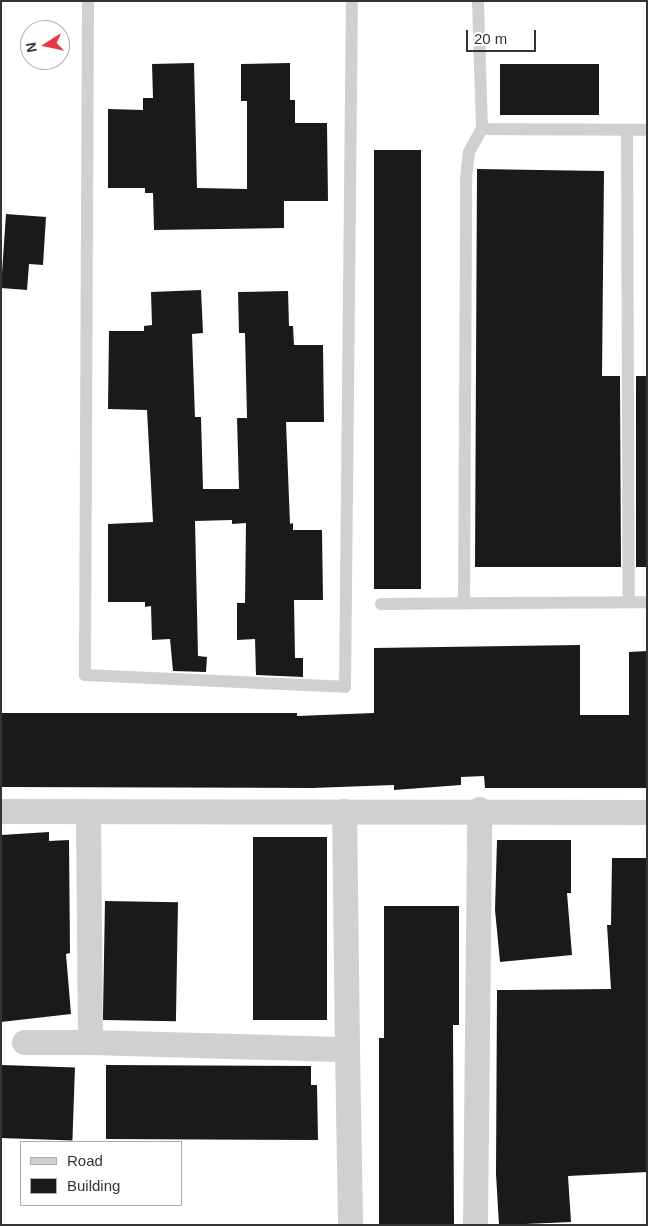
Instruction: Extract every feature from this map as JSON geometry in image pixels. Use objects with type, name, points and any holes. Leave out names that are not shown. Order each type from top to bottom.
[{"type":"street","points":[[474,1225],[479,809]]},
{"type":"street","points":[[1,811],[479,809],[647,812]]},
{"type":"street","points":[[344,810],[350,1225]]},
{"type":"street","points":[[88,812],[90,1042]]},
{"type":"street","points":[[24,1042],[347,1049]]},
{"type":"lane","points":[[88,1],[85,675],[346,687],[352,1]]},
{"type":"lane","points":[[464,603],[466,179],[469,152],[482,130],[478,1]]},
{"type":"lane","points":[[482,130],[647,130]]},
{"type":"lane","points":[[627,130],[629,602]]},
{"type":"lane","points":[[381,604],[647,602]]},
{"type":"building","points":[[194,63],[197,188],[247,189],[247,101],[241,101],[241,64],[290,63],[290,100],[295,100],[295,123],[327,123],[328,201],[284,201],[284,228],[154,230],[153,193],[145,193],[145,188],[108,188],[108,109],[143,110],[143,98],[153,98],[152,64]]},
{"type":"building","points":[[500,64],[599,64],[599,115],[500,115]]},
{"type":"building","points":[[374,150],[421,150],[421,589],[374,589]]},
{"type":"building","points":[[477,169],[604,171],[602,376],[620,376],[621,567],[475,567]]},
{"type":"building","points":[[6,214],[46,217],[43,265],[29,264],[27,290],[1,288]]},
{"type":"building","points":[[201,290],[203,333],[192,334],[195,417],[201,417],[203,489],[239,489],[237,418],[247,418],[245,333],[239,333],[238,292],[288,291],[289,326],[293,326],[294,345],[323,345],[324,422],[286,422],[290,524],[293,523],[293,530],[322,530],[323,600],[294,600],[295,658],[303,658],[303,677],[256,675],[255,639],[237,640],[237,603],[245,603],[246,523],[232,524],[232,520],[195,521],[198,656],[207,657],[206,672],[173,671],[170,639],[152,640],[151,606],[145,607],[145,602],[108,602],[108,524],[153,522],[147,410],[108,409],[109,331],[144,331],[144,326],[152,325],[151,292]]},
{"type":"building","points":[[636,376],[647,376],[647,567],[636,567]]},
{"type":"building","points":[[580,645],[580,715],[629,715],[629,652],[647,651],[647,788],[485,788],[484,776],[461,777],[461,785],[394,790],[394,785],[312,788],[1,787],[1,713],[297,713],[297,716],[374,713],[374,648]]},
{"type":"building","points":[[49,832],[49,841],[69,840],[70,953],[66,954],[71,1014],[1,1022],[1,835]]},
{"type":"building","points":[[253,837],[327,837],[327,1020],[253,1020]]},
{"type":"building","points":[[497,840],[571,840],[571,893],[567,893],[572,955],[500,962],[495,910]]},
{"type":"building","points":[[612,858],[647,858],[647,1172],[568,1176],[571,1222],[499,1225],[496,1174],[497,990],[611,989],[607,925],[611,925]]},
{"type":"building","points":[[105,901],[178,902],[176,1021],[103,1020]]},
{"type":"building","points":[[384,906],[459,906],[459,1025],[453,1025],[454,1225],[379,1225],[379,1038],[384,1038]]},
{"type":"building","points":[[2,1065],[75,1068],[72,1141],[1,1138]]},
{"type":"building","points":[[106,1065],[311,1066],[311,1085],[317,1085],[318,1140],[106,1139]]}]
